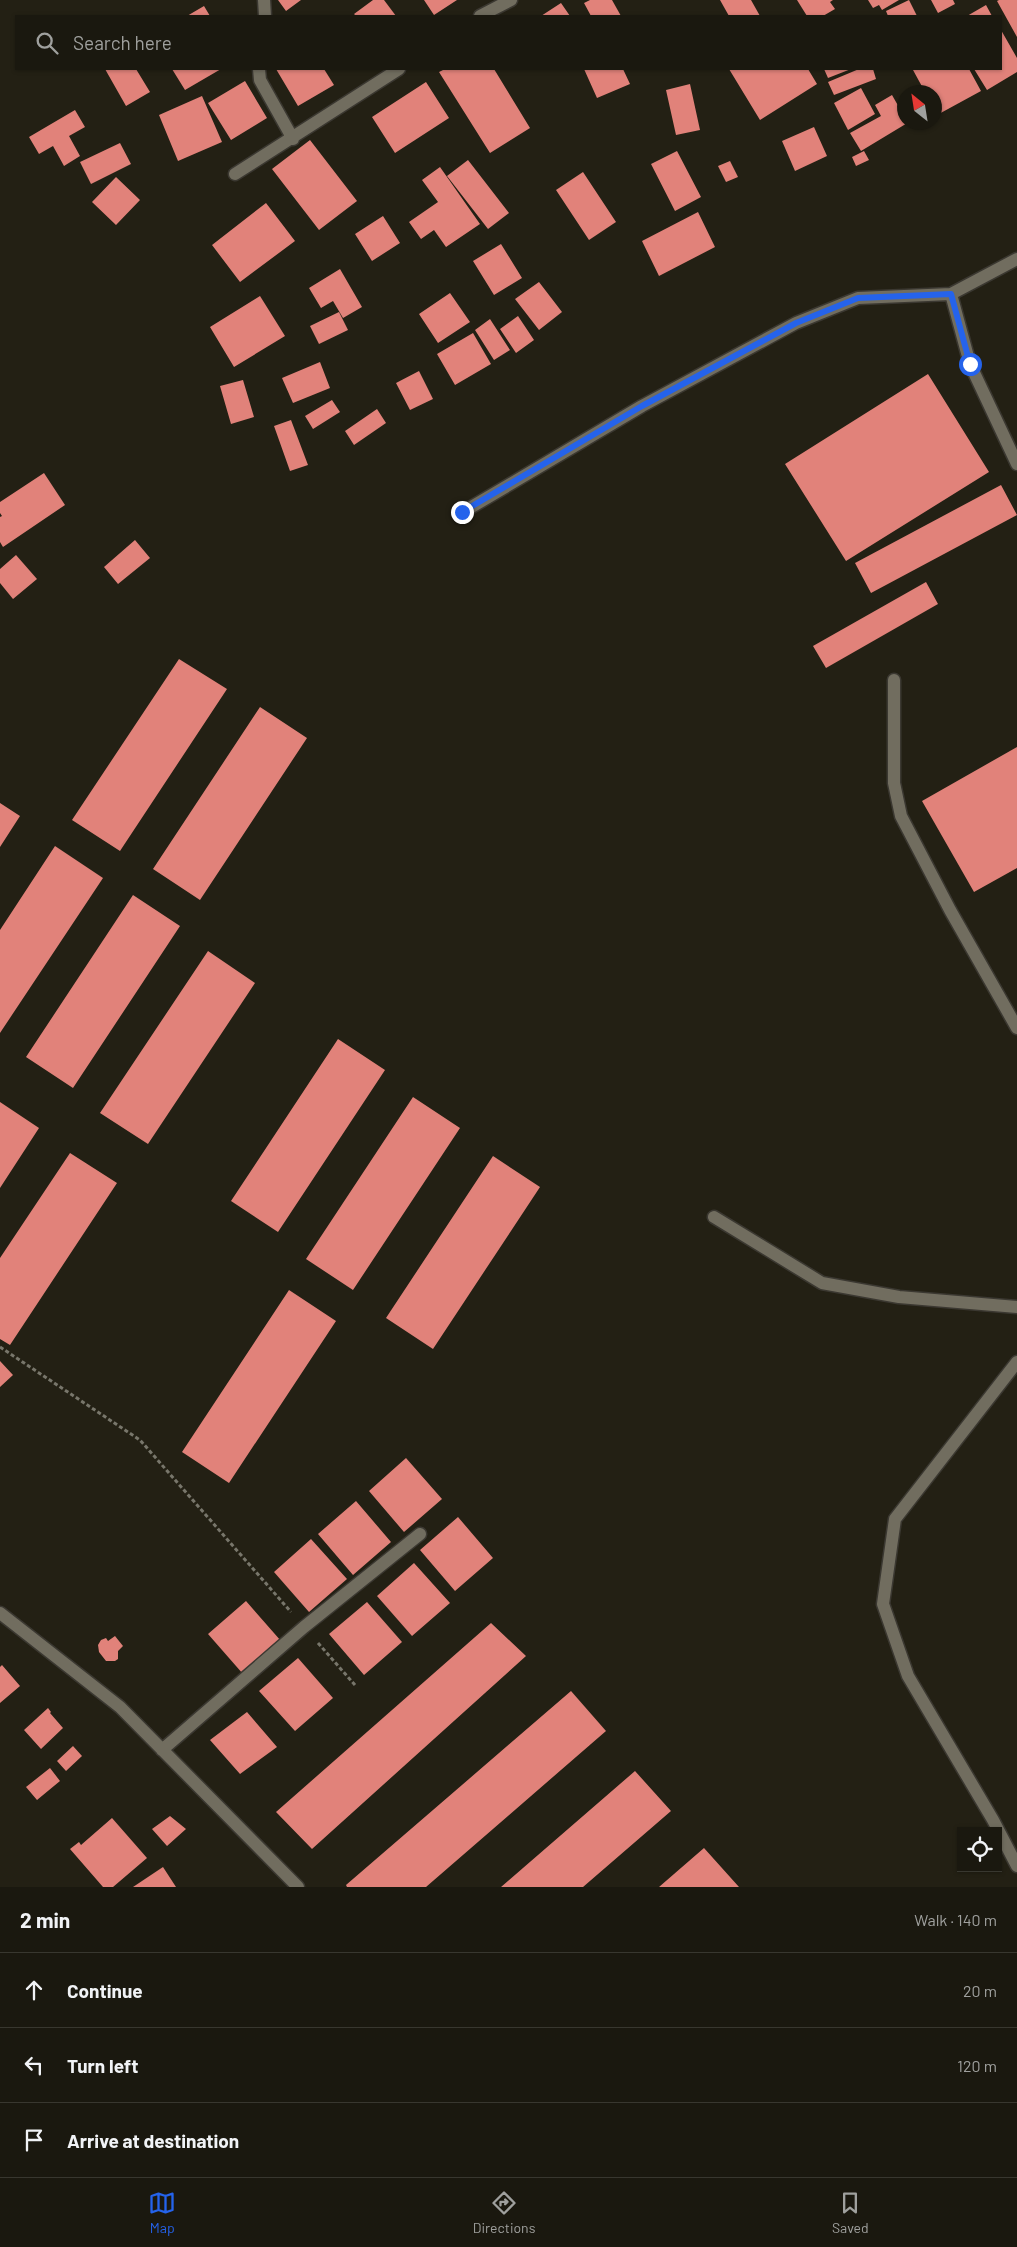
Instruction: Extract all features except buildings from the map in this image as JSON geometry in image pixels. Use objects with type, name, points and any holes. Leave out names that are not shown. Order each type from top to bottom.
[{"type":"street","points":[[264,0],[265,15]]},
{"type":"street","points":[[482,15],[511,0]]},
{"type":"street","points":[[259,70],[260,80],[293,139]]},
{"type":"street","points":[[235,174],[293,139],[397,70]]},
{"type":"street","points":[[462,512],[642,406],[796,323],[858,298],[951,294],[1017,258]]},
{"type":"street","points":[[951,294],[970,364],[1017,464]]},
{"type":"street","points":[[894,680],[894,783],[901,816],[950,910],[1017,1028]]},
{"type":"street","points":[[714,1217],[822,1282],[899,1297],[1017,1308]]},
{"type":"street","points":[[1017,1362],[895,1519],[884,1604],[908,1676],[993,1820],[1017,1866]]},
{"type":"street","points":[[162,1750],[304,1626],[420,1534]]},
{"type":"street","points":[[0,1613],[120,1707],[298,1887]]},
{"type":"path","points":[[0,1347],[140,1440],[355,1685]]},
{"type":"route","points":[[462,512],[642,406],[796,323],[858,298],[951,294],[970,364]]}]
